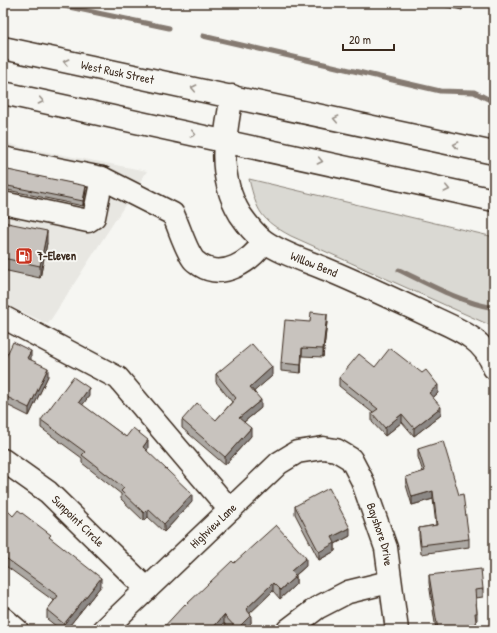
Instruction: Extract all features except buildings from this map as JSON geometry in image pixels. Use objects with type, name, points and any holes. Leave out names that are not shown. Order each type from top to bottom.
[{"type":"street","name":"West Rusk Street","points":[[3,48],[494,153]]},
{"type":"street","points":[[3,93],[494,200]]},
{"type":"street","name":"Willow Bend","points":[[232,96],[224,141],[224,168],[229,192],[245,222],[264,242],[465,333],[485,351],[494,368]]},
{"type":"street","points":[[3,158],[102,178],[173,214],[193,260],[207,269],[222,272],[239,265],[258,252],[264,242]]},
{"type":"street","points":[[3,203],[88,222],[94,217],[102,178]]},
{"type":"street","points":[[3,317],[118,378],[230,510]]},
{"type":"street","name":"Highview Lane","points":[[104,630],[279,464],[297,452],[323,448],[336,450]]},
{"type":"street","name":"Bayshore Drive","points":[[336,450],[351,459],[362,480],[386,548],[389,582],[397,630]]},
{"type":"street","name":"Sunpoint Circle","points":[[3,460],[48,492],[147,589]]},
{"type":"street","points":[[288,630],[316,608],[348,592],[389,582]]},
{"type":"street","points":[[3,618],[17,630]]},
{"type":"shaded area","points":[[3,142],[21,147],[147,171],[48,324],[3,303]]},
{"type":"shaded area","points":[[249,179],[494,237],[494,327],[291,236],[281,230],[267,220],[262,214],[255,200]]},
{"type":"waterway","points":[[50,3],[169,28]]},
{"type":"waterway","points":[[203,36],[440,91],[474,92],[494,102]]},
{"type":"waterway","points":[[399,270],[469,302],[494,308]]},
{"type":"place","name":"7-Eleven","points":[[24,256]]}]
